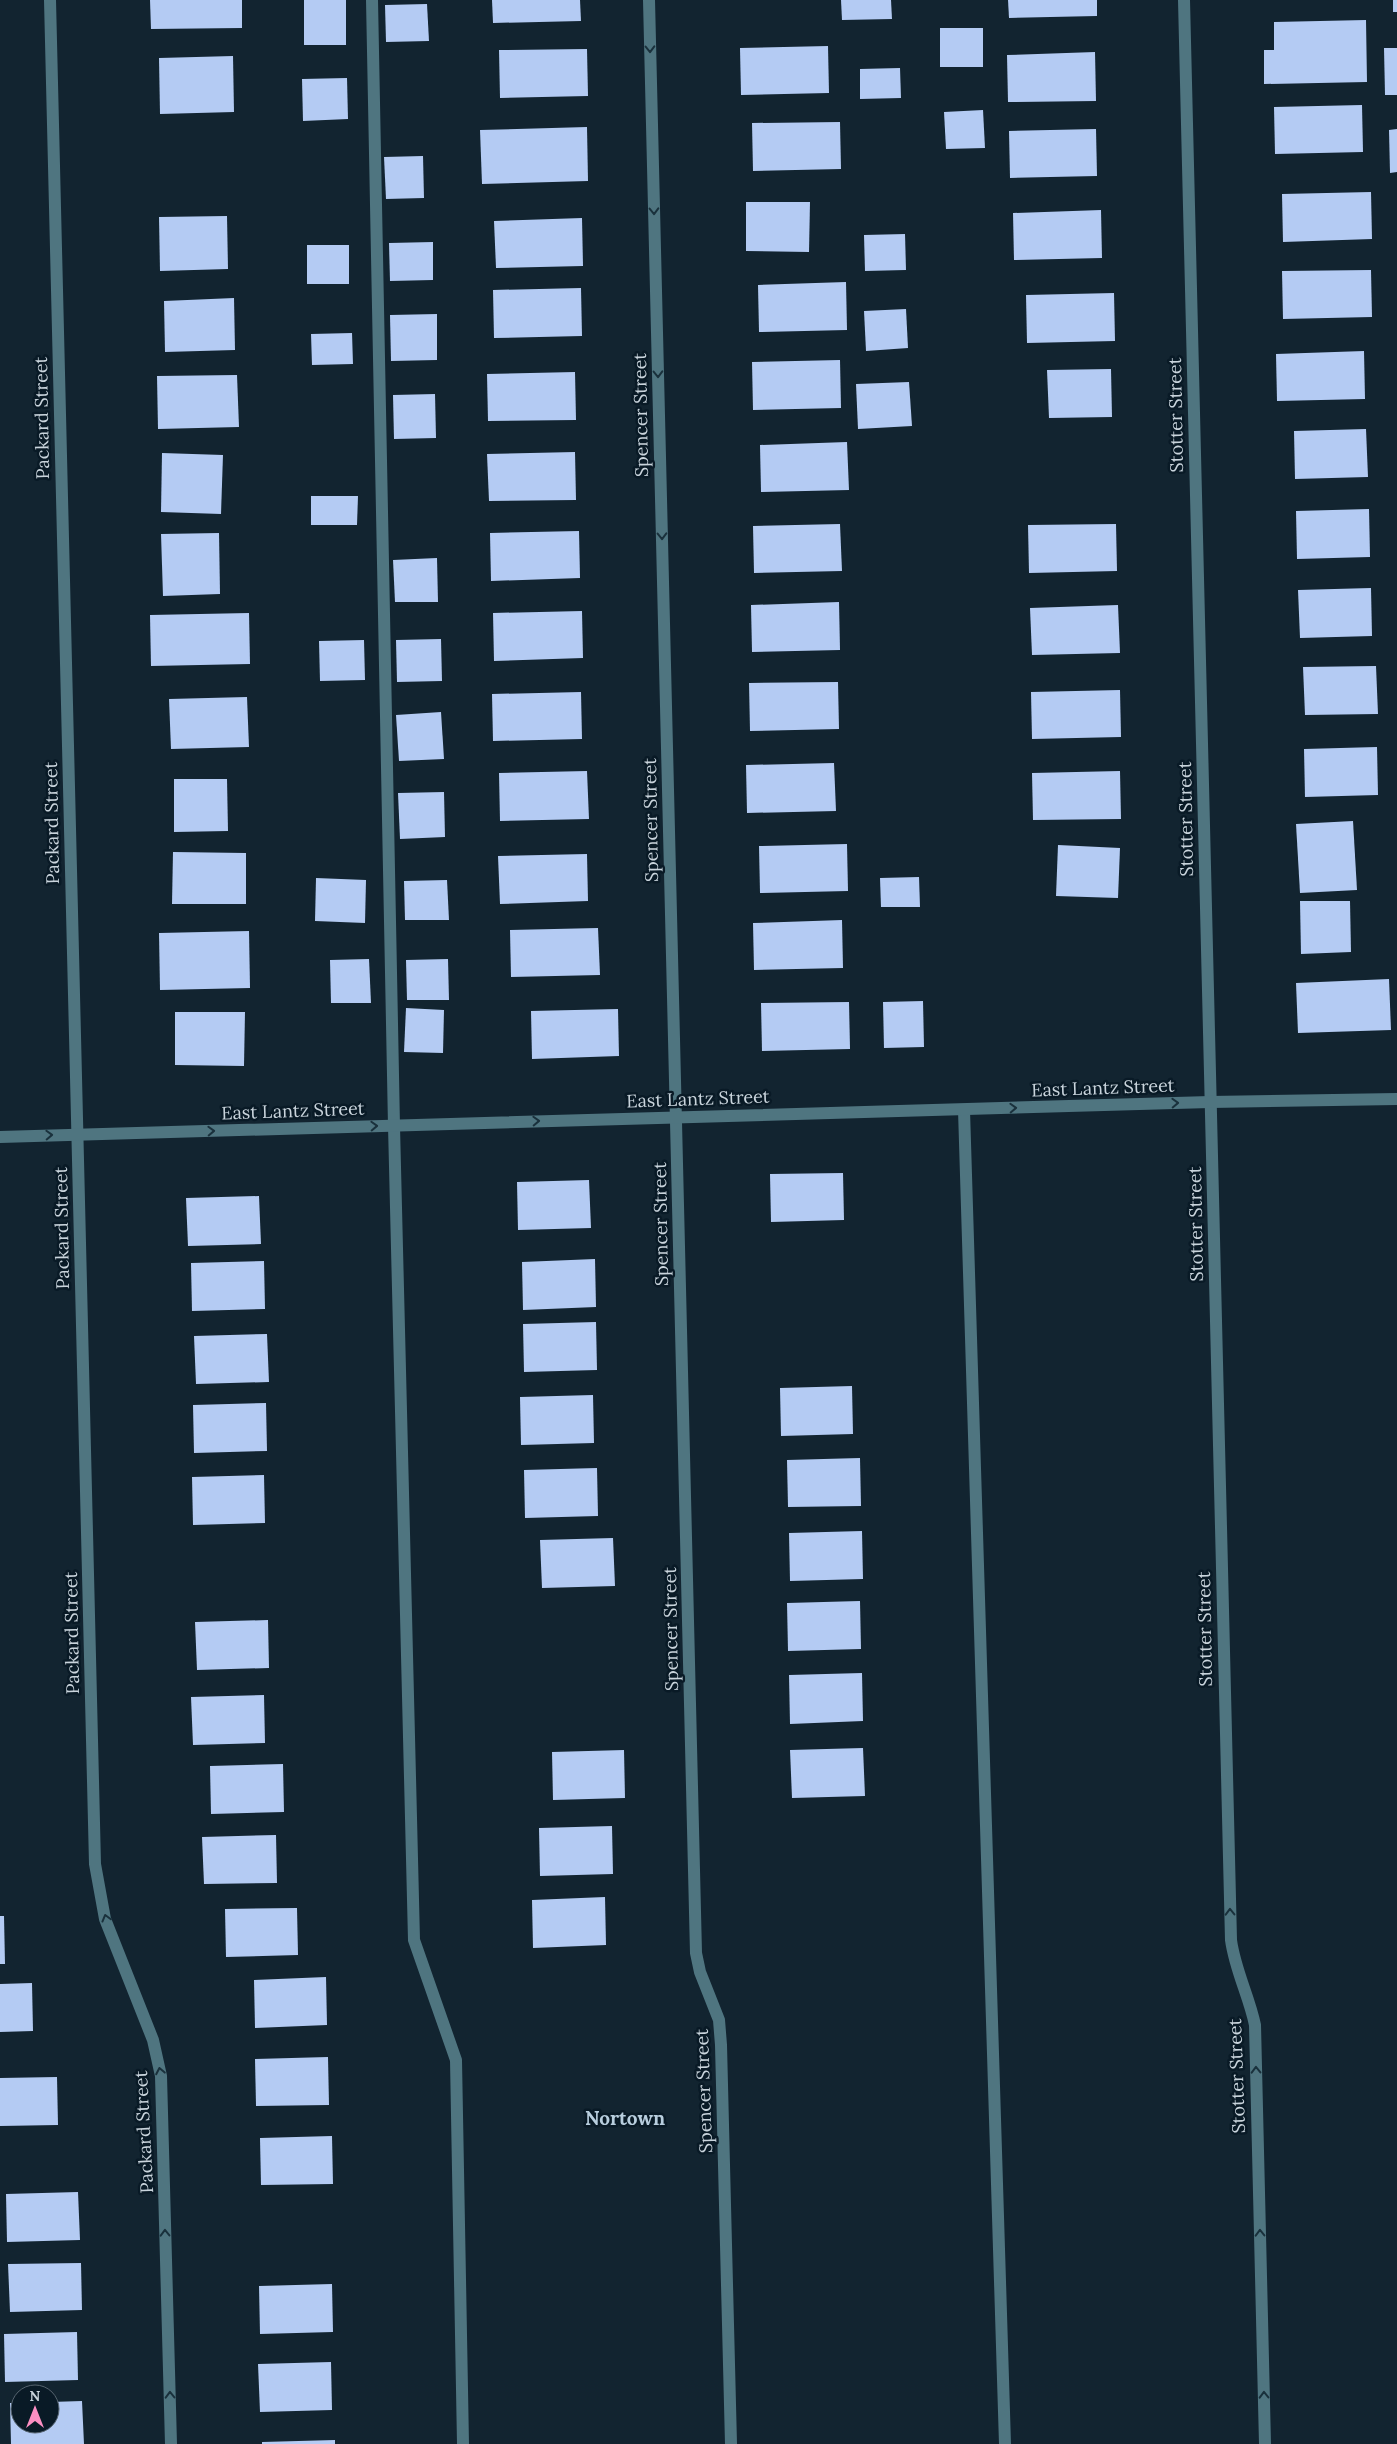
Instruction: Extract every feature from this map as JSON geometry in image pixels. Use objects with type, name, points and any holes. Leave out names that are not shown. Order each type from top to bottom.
[{"type":"street","name":"Packard Street","points":[[50,0],[95,1864],[105,1919],[153,2040],[162,2076],[171,2444]]},
{"type":"street","points":[[372,0],[394,1126],[414,1940],[456,2060],[463,2444]]},
{"type":"street","name":"Spencer Street","points":[[648,0],[696,1953],[700,1972],[719,2020],[721,2045],[731,2444]]},
{"type":"street","name":"Stotter Street","points":[[1184,0],[1230,1940],[1233,1954],[1250,2001],[1255,2025],[1265,2444]]},
{"type":"street","name":"East Lantz Street","points":[[0,1137],[1210,1102],[1397,1099]]},
{"type":"street","points":[[964,1110],[1005,2444]]},
{"type":"building","points":[[150,0],[242,0],[242,28],[151,29]]},
{"type":"building","points":[[304,0],[346,0],[346,45],[304,45]]},
{"type":"building","points":[[492,0],[580,0],[581,21],[493,23]]},
{"type":"building","points":[[841,0],[891,0],[892,19],[842,20]]},
{"type":"building","points":[[1008,0],[1097,0],[1097,16],[1009,18]]},
{"type":"building","points":[[1393,0],[1397,0],[1397,12],[1393,12]]},
{"type":"building","points":[[427,4],[429,41],[386,42],[385,5]]},
{"type":"building","points":[[1366,20],[1367,82],[1264,84],[1264,50],[1274,50],[1274,22]]},
{"type":"building","points":[[940,28],[983,28],[983,67],[940,67]]},
{"type":"building","points":[[828,46],[829,93],[741,95],[740,48]]},
{"type":"building","points":[[1384,48],[1397,48],[1397,95],[1385,95]]},
{"type":"building","points":[[587,49],[588,96],[500,98],[499,50]]},
{"type":"building","points":[[1095,52],[1096,101],[1008,102],[1007,55]]},
{"type":"building","points":[[233,56],[234,112],[160,114],[159,58]]},
{"type":"building","points":[[900,68],[901,98],[860,99],[860,69]]},
{"type":"building","points":[[347,78],[348,119],[303,121],[302,79]]},
{"type":"building","points":[[1362,105],[1363,152],[1275,154],[1274,107]]},
{"type":"building","points":[[983,110],[985,148],[946,149],[944,112]]},
{"type":"building","points":[[840,122],[841,169],[753,171],[752,123]]},
{"type":"building","points":[[587,127],[588,181],[482,184],[480,130]]},
{"type":"building","points":[[1096,129],[1097,176],[1010,178],[1009,131]]},
{"type":"building","points":[[1397,129],[1397,172],[1390,173],[1389,130]]},
{"type":"building","points":[[423,156],[424,198],[386,199],[384,157]]},
{"type":"building","points":[[1371,192],[1372,239],[1283,242],[1282,194]]},
{"type":"building","points":[[746,202],[810,202],[809,252],[746,251]]},
{"type":"building","points":[[1101,210],[1102,258],[1014,260],[1013,213]]},
{"type":"building","points":[[227,216],[228,269],[160,271],[159,217]]},
{"type":"building","points":[[582,218],[583,266],[496,268],[494,221]]},
{"type":"building","points":[[905,234],[906,270],[865,271],[864,235]]},
{"type":"building","points":[[433,242],[433,280],[390,281],[389,243]]},
{"type":"building","points":[[307,245],[349,245],[349,284],[307,284]]},
{"type":"building","points":[[1371,270],[1372,317],[1283,319],[1282,271]]},
{"type":"building","points":[[846,282],[847,330],[759,332],[758,285]]},
{"type":"building","points":[[581,288],[582,336],[494,338],[493,290]]},
{"type":"building","points":[[1114,293],[1115,341],[1027,343],[1026,295]]},
{"type":"building","points":[[234,298],[235,350],[165,352],[164,301]]},
{"type":"building","points":[[906,309],[908,348],[866,351],[864,311]]},
{"type":"building","points":[[437,314],[437,360],[391,361],[390,315]]},
{"type":"building","points":[[352,333],[353,364],[312,365],[311,334]]},
{"type":"building","points":[[1364,351],[1365,399],[1277,401],[1276,354]]},
{"type":"building","points":[[840,360],[841,408],[753,410],[752,362]]},
{"type":"building","points":[[1111,369],[1112,417],[1049,418],[1047,370]]},
{"type":"building","points":[[575,372],[576,420],[488,421],[487,374]]},
{"type":"building","points":[[237,375],[239,427],[158,429],[157,376]]},
{"type":"building","points":[[909,382],[912,426],[858,429],[856,384]]},
{"type":"building","points":[[435,394],[436,438],[394,439],[393,395]]},
{"type":"building","points":[[1366,429],[1368,477],[1295,479],[1294,431]]},
{"type":"building","points":[[847,442],[849,490],[761,492],[760,445]]},
{"type":"building","points":[[575,452],[576,500],[489,501],[487,454]]},
{"type":"building","points":[[162,453],[223,455],[221,514],[161,512]]},
{"type":"building","points":[[311,496],[358,496],[357,525],[311,525]]},
{"type":"building","points":[[1369,509],[1370,557],[1297,559],[1296,511]]},
{"type":"building","points":[[840,524],[842,571],[754,573],[753,526]]},
{"type":"building","points":[[1116,524],[1117,571],[1029,573],[1028,525]]},
{"type":"building","points":[[579,531],[580,578],[491,581],[490,533]]},
{"type":"building","points":[[219,533],[220,594],[163,596],[161,534]]},
{"type":"building","points":[[437,558],[438,602],[395,602],[393,560]]},
{"type":"building","points":[[1371,588],[1372,636],[1300,638],[1298,590]]},
{"type":"building","points":[[839,602],[840,650],[752,652],[751,605]]},
{"type":"building","points":[[1118,605],[1120,653],[1032,655],[1030,608]]},
{"type":"building","points":[[582,611],[583,658],[494,661],[493,613]]},
{"type":"building","points":[[249,613],[250,664],[151,666],[150,615]]},
{"type":"building","points":[[441,639],[442,681],[397,682],[396,640]]},
{"type":"building","points":[[364,640],[365,680],[320,681],[319,641]]},
{"type":"building","points":[[1376,666],[1378,714],[1305,715],[1303,667]]},
{"type":"building","points":[[838,682],[839,729],[750,731],[749,683]]},
{"type":"building","points":[[1120,690],[1121,737],[1032,739],[1031,692]]},
{"type":"building","points":[[581,692],[582,739],[493,741],[492,694]]},
{"type":"building","points":[[247,697],[249,747],[171,749],[169,699]]},
{"type":"building","points":[[441,712],[444,759],[399,761],[396,715]]},
{"type":"building","points":[[1377,747],[1378,795],[1305,797],[1304,749]]},
{"type":"building","points":[[834,763],[836,811],[747,813],[746,765]]},
{"type":"building","points":[[587,771],[589,819],[500,821],[499,773]]},
{"type":"building","points":[[1120,771],[1121,819],[1033,820],[1032,773]]},
{"type":"building","points":[[174,779],[227,779],[228,831],[174,832]]},
{"type":"building","points":[[444,792],[445,837],[400,839],[398,793]]},
{"type":"building","points":[[1353,821],[1357,890],[1300,893],[1296,824]]},
{"type":"building","points":[[847,844],[848,891],[760,893],[759,846]]},
{"type":"building","points":[[1058,845],[1120,848],[1118,898],[1056,896]]},
{"type":"building","points":[[173,852],[246,853],[246,904],[172,904]]},
{"type":"building","points":[[587,854],[588,901],[500,904],[498,856]]},
{"type":"building","points":[[919,877],[920,907],[881,907],[880,878]]},
{"type":"building","points":[[316,878],[366,880],[365,923],[315,921]]},
{"type":"building","points":[[447,880],[449,920],[405,920],[404,881]]},
{"type":"building","points":[[1300,901],[1350,901],[1351,952],[1301,954]]},
{"type":"building","points":[[842,920],[843,968],[754,970],[753,923]]},
{"type":"building","points":[[598,928],[600,975],[511,977],[510,930]]},
{"type":"building","points":[[249,931],[250,988],[160,990],[159,933]]},
{"type":"building","points":[[369,959],[371,1003],[331,1003],[330,960]]},
{"type":"building","points":[[448,959],[449,1000],[407,1000],[406,960]]},
{"type":"building","points":[[1389,979],[1391,1030],[1298,1033],[1296,983]]},
{"type":"building","points":[[923,1001],[924,1047],[884,1048],[883,1002]]},
{"type":"building","points":[[849,1002],[850,1049],[762,1051],[761,1003]]},
{"type":"building","points":[[406,1008],[444,1010],[443,1053],[404,1052]]},
{"type":"building","points":[[618,1009],[619,1056],[532,1059],[531,1011]]},
{"type":"building","points":[[175,1012],[245,1012],[244,1066],[175,1065]]},
{"type":"building","points":[[843,1173],[844,1220],[771,1222],[770,1174]]},
{"type":"building","points":[[589,1180],[591,1228],[518,1230],[517,1182]]},
{"type":"building","points":[[259,1196],[261,1244],[188,1246],[186,1198]]},
{"type":"building","points":[[595,1259],[596,1307],[523,1310],[522,1262]]},
{"type":"building","points":[[264,1261],[265,1309],[192,1311],[191,1263]]},
{"type":"building","points":[[596,1322],[597,1370],[524,1372],[523,1324]]},
{"type":"building","points":[[267,1334],[269,1382],[196,1384],[194,1336]]},
{"type":"building","points":[[852,1386],[853,1434],[781,1436],[780,1388]]},
{"type":"building","points":[[593,1395],[594,1443],[521,1445],[520,1397]]},
{"type":"building","points":[[266,1403],[267,1451],[194,1453],[193,1405]]},
{"type":"building","points":[[860,1458],[861,1506],[788,1507],[787,1460]]},
{"type":"building","points":[[597,1468],[598,1516],[525,1518],[524,1470]]},
{"type":"building","points":[[264,1475],[265,1523],[193,1525],[192,1477]]},
{"type":"building","points":[[862,1531],[863,1579],[790,1581],[789,1533]]},
{"type":"building","points":[[613,1538],[615,1586],[542,1588],[540,1540]]},
{"type":"building","points":[[860,1601],[861,1649],[788,1651],[787,1603]]},
{"type":"building","points":[[268,1620],[269,1668],[197,1670],[195,1622]]},
{"type":"building","points":[[862,1673],[863,1721],[790,1724],[789,1675]]},
{"type":"building","points":[[264,1695],[265,1743],[193,1745],[191,1697]]},
{"type":"building","points":[[863,1748],[865,1796],[792,1798],[790,1750]]},
{"type":"building","points":[[624,1750],[625,1798],[553,1800],[552,1752]]},
{"type":"building","points":[[283,1764],[284,1812],[211,1814],[210,1766]]},
{"type":"building","points":[[612,1826],[613,1874],[540,1876],[539,1828]]},
{"type":"building","points":[[276,1835],[277,1883],[204,1884],[202,1837]]},
{"type":"building","points":[[605,1897],[606,1945],[533,1948],[532,1900]]},
{"type":"building","points":[[297,1908],[298,1955],[226,1957],[225,1909]]},
{"type":"building","points":[[0,1916],[4,1916],[5,1964],[0,1964]]},
{"type":"building","points":[[326,1977],[327,2025],[255,2028],[254,1980]]},
{"type":"building","points":[[32,1983],[33,2031],[0,2032],[0,1984]]},
{"type":"building","points":[[328,2057],[329,2105],[256,2106],[255,2059]]},
{"type":"building","points":[[57,2077],[58,2125],[0,2126],[0,2078]]},
{"type":"building","points":[[332,2136],[333,2184],[261,2185],[260,2138]]},
{"type":"building","points":[[78,2192],[80,2240],[7,2242],[6,2194]]},
{"type":"building","points":[[81,2263],[82,2310],[10,2312],[8,2264]]},
{"type":"building","points":[[332,2284],[333,2332],[260,2334],[259,2286]]},
{"type":"building","points":[[77,2332],[78,2380],[5,2382],[4,2334]]},
{"type":"building","points":[[331,2362],[332,2410],[260,2412],[258,2364]]},
{"type":"building","points":[[82,2401],[84,2444],[11,2444],[11,2434],[60,2434],[60,2402]]},
{"type":"building","points":[[335,2440],[335,2444],[262,2444],[262,2442]]},
{"type":"district","name":"Nortown","points":[[625,2118]]}]
